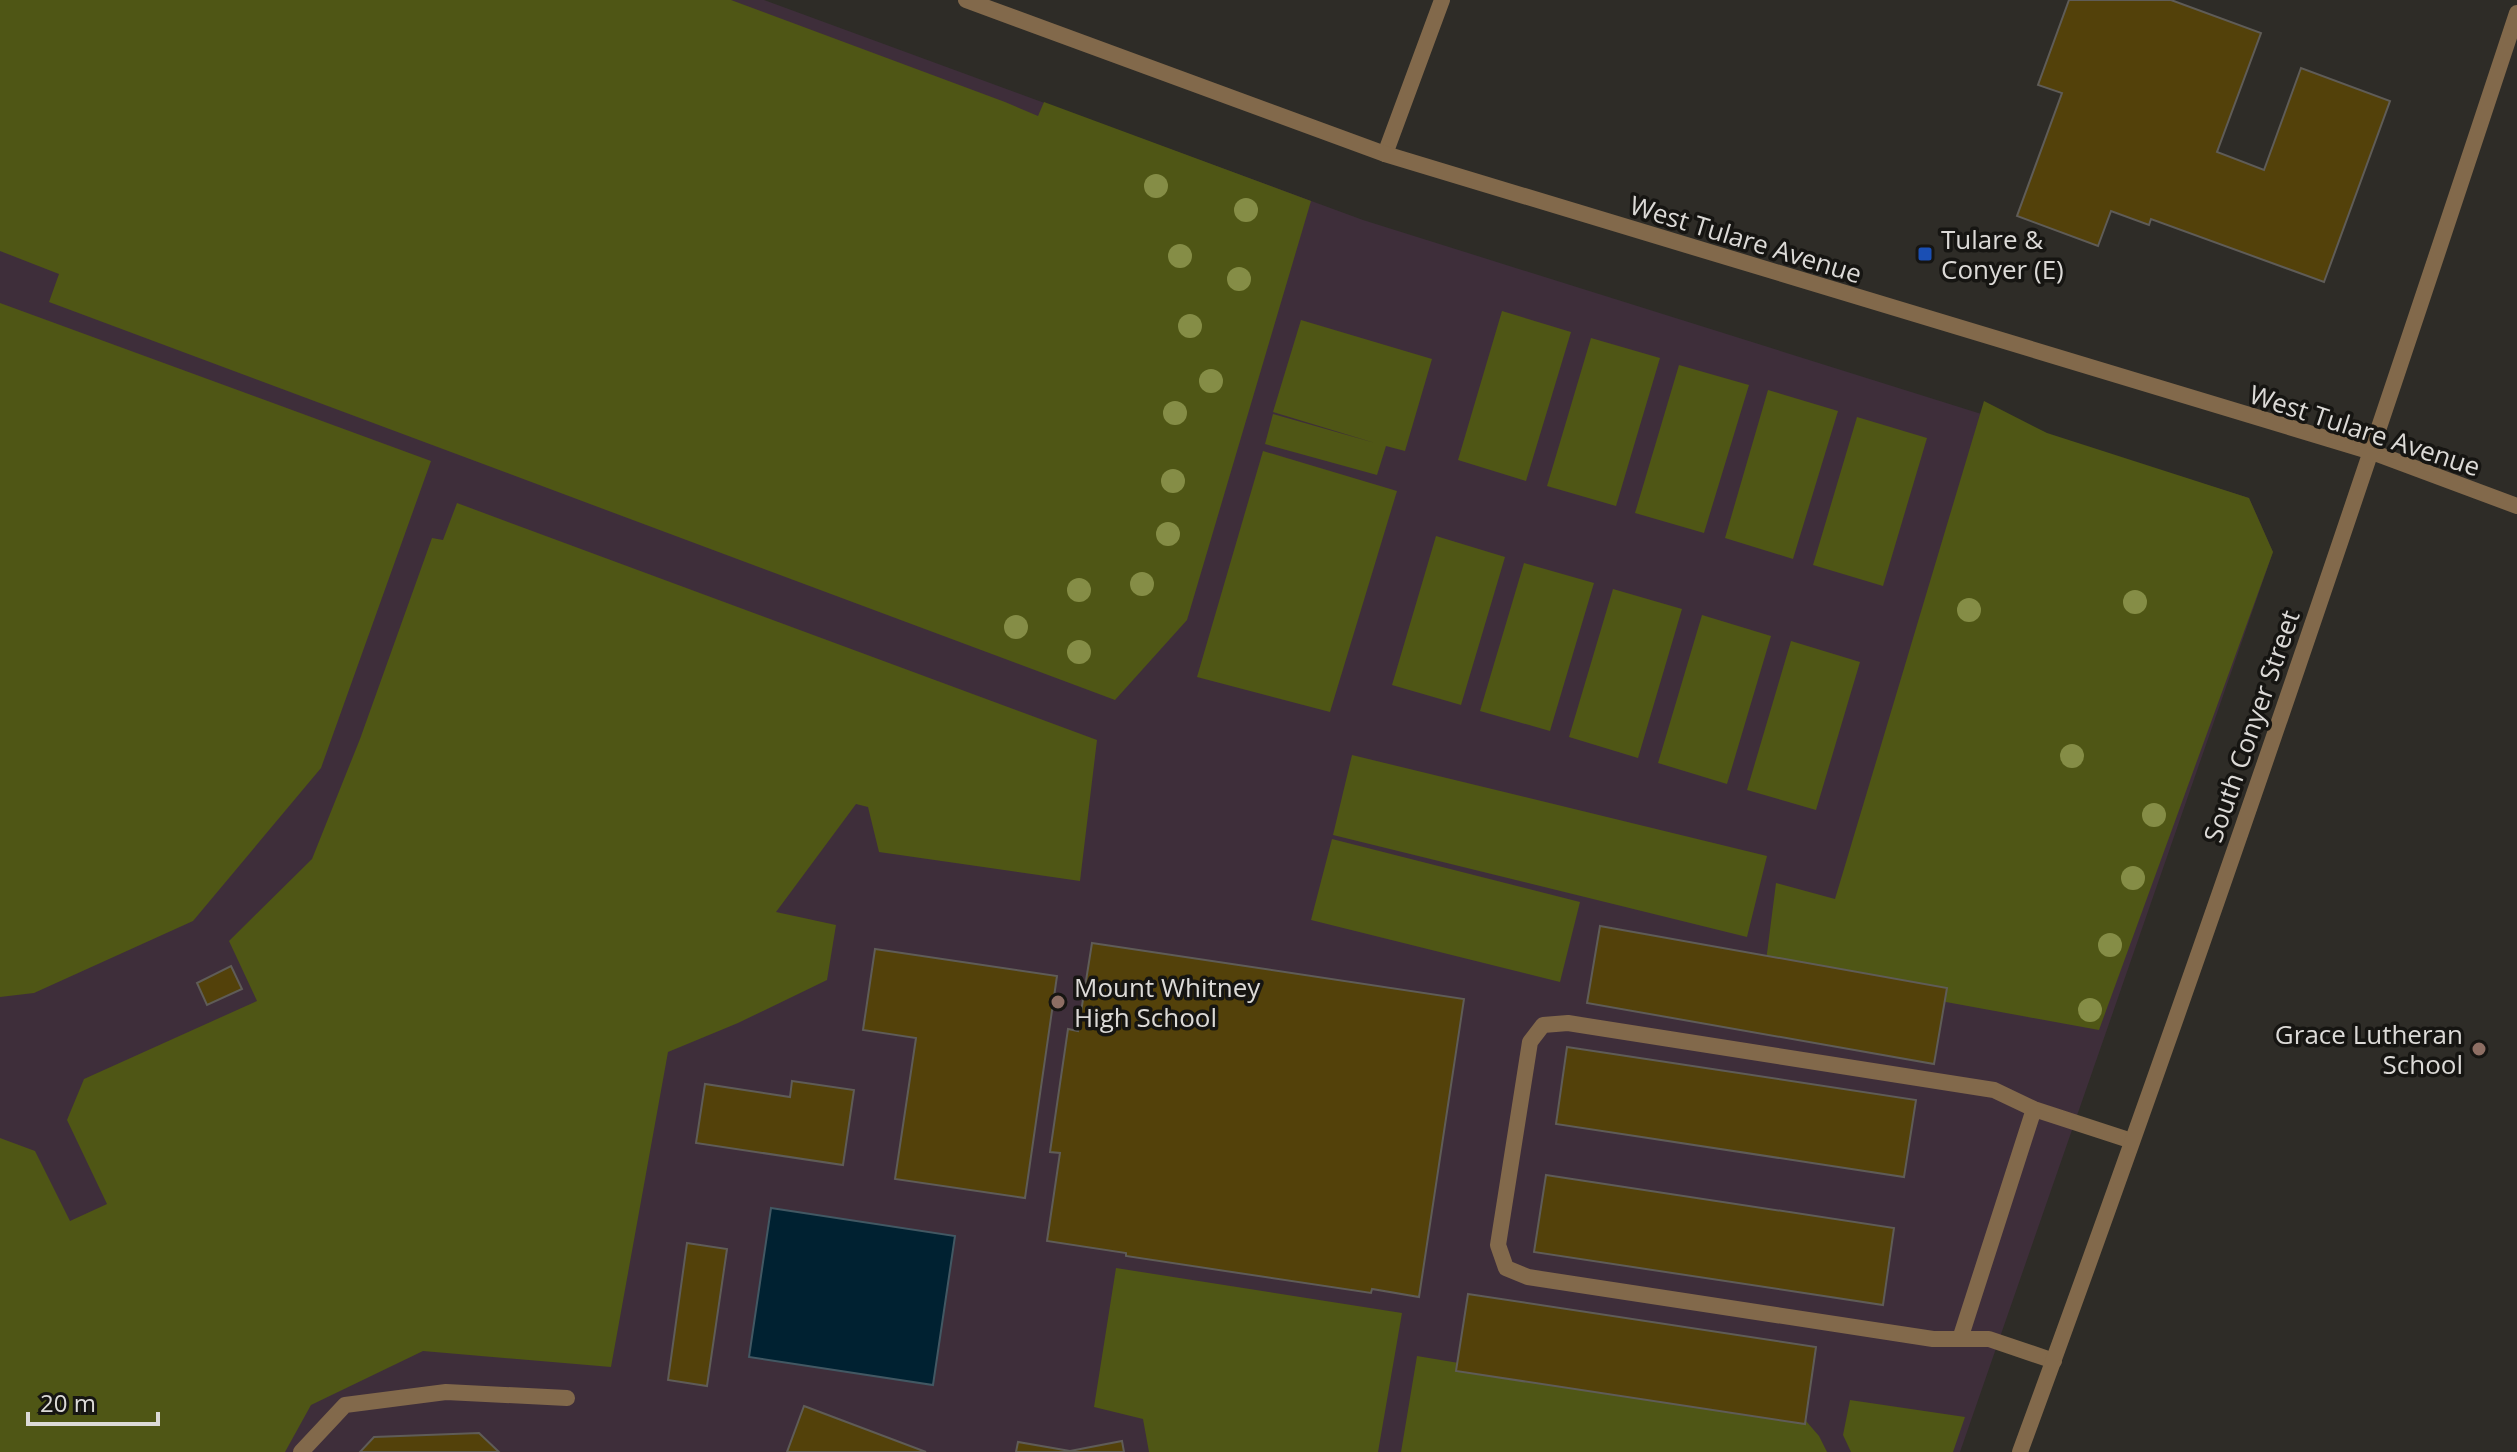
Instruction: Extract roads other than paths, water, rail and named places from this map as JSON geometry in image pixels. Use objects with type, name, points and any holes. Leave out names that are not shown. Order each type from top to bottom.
[{"type":"street","name":"West Tulare Avenue","points":[[966,0],[1385,154],[2372,452],[2517,506]]},
{"type":"street","points":[[1385,154],[1442,0]]},
{"type":"street","name":"South Conyer Street","points":[[2020,1452],[2372,452],[2517,13]]},
{"type":"street","points":[[2054,1361],[1989,1339],[1933,1339],[1528,1277],[1506,1268],[1498,1245],[1530,1042],[1543,1025],[1568,1023],[1994,1090],[2034,1109],[2132,1141]]},
{"type":"street","points":[[1960,1339],[2034,1109]]},
{"type":"street","points":[[301,1452],[345,1405],[446,1392],[567,1398]]},
{"type":"water","points":[[771,1208],[955,1236],[933,1385],[749,1357]]},
{"type":"place","name":"Tulare & Conyer (E)","points":[[1925,254]]},
{"type":"place","name":"Mount Whitney High School","points":[[1058,1002]]},
{"type":"place","name":"Grace Lutheran School","points":[[2479,1049]]}]
